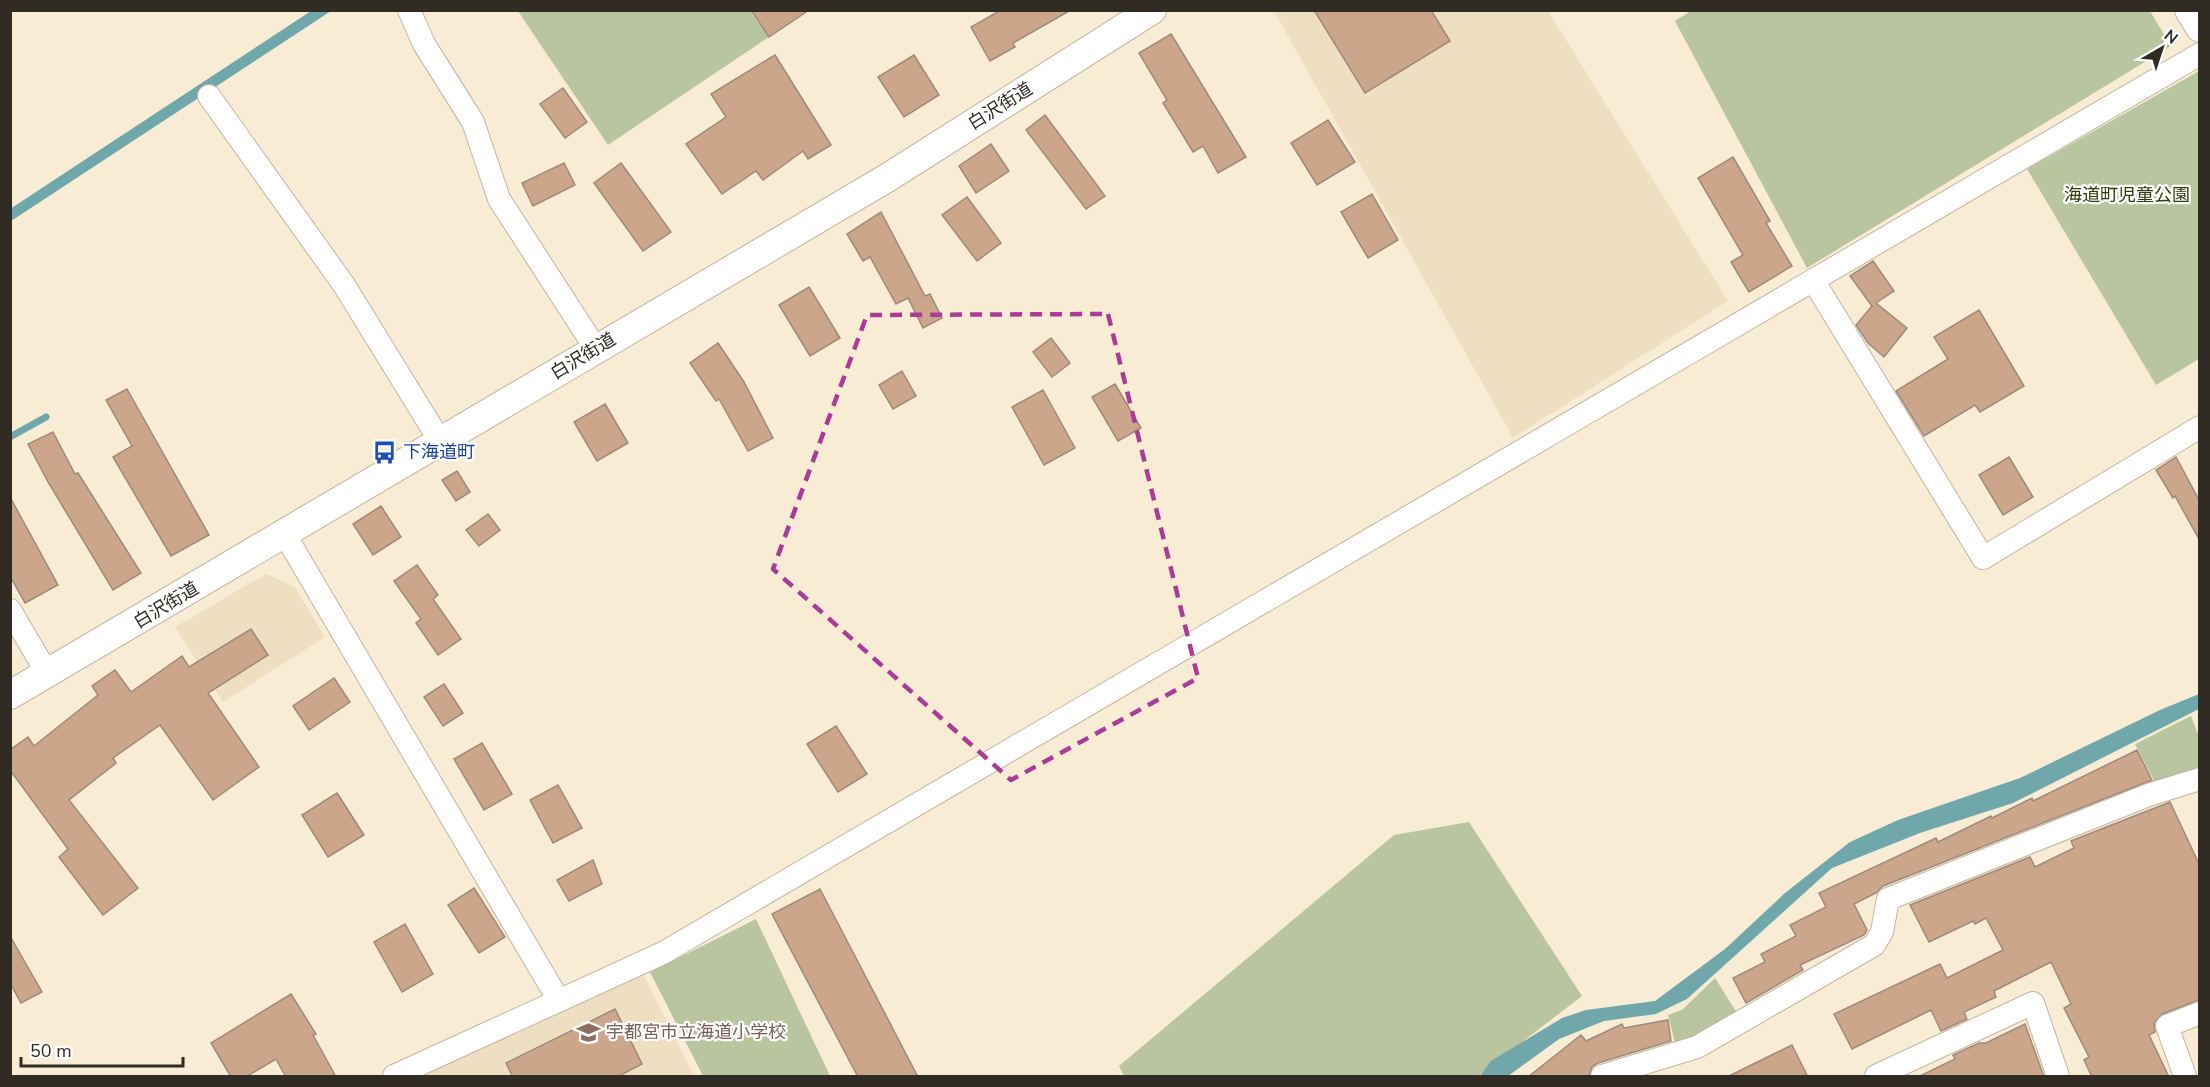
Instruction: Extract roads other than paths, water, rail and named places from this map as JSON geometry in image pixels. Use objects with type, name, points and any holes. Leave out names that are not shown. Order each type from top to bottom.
[{"type":"main road","name":"白沢街道","points":[[10,695],[887,178],[1152,10]]},
{"type":"main road","points":[[2189,10],[2199,28]]},
{"type":"street","points":[[409,10],[424,44],[473,122],[499,199],[596,349]]},
{"type":"street","points":[[394,1077],[558,999],[663,953],[2199,54]]},
{"type":"street","points":[[209,96],[344,285],[440,441]]},
{"type":"street","points":[[1813,280],[1983,558],[2199,428]]},
{"type":"street","points":[[284,533],[558,999]]},
{"type":"street","points":[[10,610],[46,673]]},
{"type":"street","points":[[1602,1077],[1697,1047],[1874,945],[1882,932],[1888,899],[2151,794],[2199,780]]},
{"type":"street","points":[[1876,1077],[2033,1003],[2058,1077]]},
{"type":"street","points":[[2186,1077],[2167,1026],[2199,1014]]},
{"type":"water","points":[[311,11],[331,11],[11,221],[10,209]]},
{"type":"water","points":[[2199,694],[2199,709],[2013,803],[1920,833],[1832,868],[1687,999],[1656,1014],[1604,1021],[1559,1039],[1508,1076],[1480,1076],[1491,1061],[1562,1018],[1586,1010],[1655,1001],[1725,949],[1785,893],[1850,842],[1898,820],[2020,778],[2160,710]]},
{"type":"waterway","points":[[10,437],[46,417]]},
{"type":"place","name":"下海道町","points":[[385,452]]},
{"type":"place","name":"宇都宮市立海道小学校","points":[[588,1032]]},
{"type":"park label","name":"海道町児童公園","points":[[2127,195]]}]
